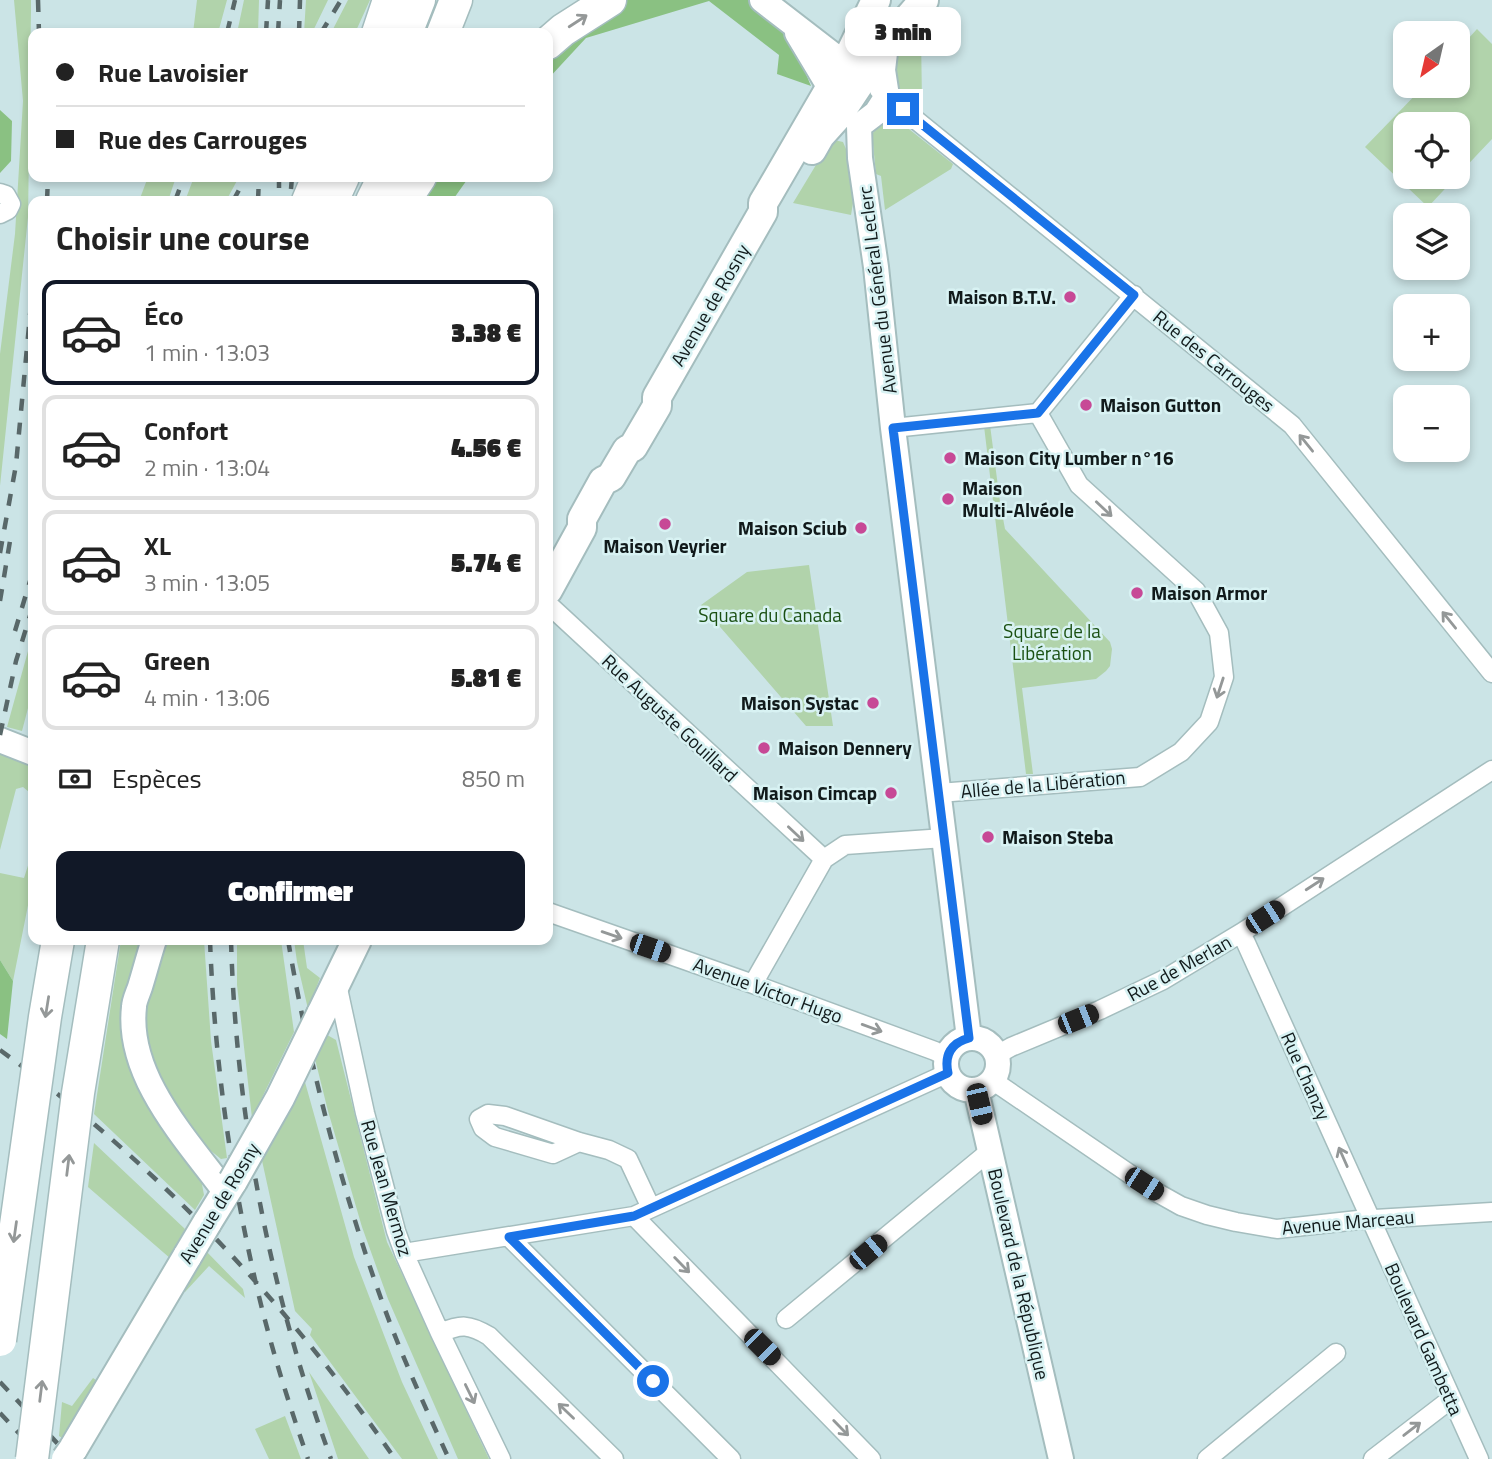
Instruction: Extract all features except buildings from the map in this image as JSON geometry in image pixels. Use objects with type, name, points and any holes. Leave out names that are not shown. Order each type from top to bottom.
[{"type":"highway","points":[[380,28],[389,0]]},
{"type":"highway","points":[[408,28],[419,0]]},
{"type":"highway","points":[[445,28],[456,0]]},
{"type":"highway","points":[[553,39],[610,0]]},
{"type":"highway","points":[[0,1340],[57,945]]},
{"type":"highway","points":[[32,1459],[78,1093],[102,945]]},
{"type":"main road","name":"Avenue de Rosny","points":[[553,581],[582,528],[589,525],[612,486],[611,477],[627,450],[633,447],[642,433],[657,406],[657,397],[763,212],[771,208],[820,136],[844,94],[876,0]]},
{"type":"main road","points":[[844,94],[924,0]]},
{"type":"main road","name":"Avenue de Rosny","points":[[69,1454],[280,1098],[355,945]]},
{"type":"street","points":[[762,0],[791,23],[844,94],[876,113],[887,96],[883,70],[886,44]]},
{"type":"street","name":"Avenue de Rosny","points":[[844,94],[886,0]]},
{"type":"street","name":"Rue des Carrouges","points":[[844,94],[887,96],[1292,425],[1492,673]]},
{"type":"street","name":"Avenue du Général Leclerc","points":[[844,94],[860,159],[876,267],[893,428],[969,1038]]},
{"type":"street","points":[[0,193],[9,198],[10,204],[8,210],[0,214]]},
{"type":"street","points":[[893,428],[1038,413],[1134,295]]},
{"type":"street","name":"Allée de la Libération","points":[[939,793],[1140,777],[1181,752],[1209,722],[1224,677],[1219,633],[1196,591],[1079,485],[1038,413]]},
{"type":"street","name":"Rue Auguste Gouillard","points":[[553,609],[824,859]]},
{"type":"street","points":[[0,740],[28,751]]},
{"type":"street","name":"Rue de Merlan","points":[[997,1055],[1163,980],[1241,933],[1492,770]]},
{"type":"street","points":[[753,984],[824,859],[845,845],[944,838]]},
{"type":"street","name":"Avenue Victor Hugo","points":[[553,914],[935,1051],[947,1065]]},
{"type":"street","name":"Rue Chanzy","points":[[1241,933],[1371,1219]]},
{"type":"street","points":[[152,945],[134,1006],[134,1037],[141,1064],[169,1116],[229,1187]]},
{"type":"street","name":"Rue Jean Mermoz","points":[[337,984],[365,1113],[396,1231],[440,1333],[501,1459]]},
{"type":"street","points":[[969,1038],[983,1040],[997,1055],[998,1068],[984,1085],[967,1089],[952,1081],[947,1065],[950,1050],[955,1044],[969,1038]]},
{"type":"street","points":[[404,1254],[634,1216],[947,1065]]},
{"type":"street","name":"Avenue Marceau","points":[[984,1085],[1181,1206],[1236,1222],[1277,1229],[1371,1219],[1492,1212]]},
{"type":"street","name":"Boulevard de la République","points":[[984,1085],[990,1151],[1061,1459]]},
{"type":"street","points":[[579,1142],[628,1159],[651,1208]]},
{"type":"street","points":[[786,1319],[990,1151]]},
{"type":"street","points":[[634,1216],[871,1459]]},
{"type":"street","name":"Boulevard Gambetta","points":[[1371,1219],[1479,1459]]},
{"type":"street","points":[[509,1237],[731,1459]]},
{"type":"street","points":[[440,1333],[467,1325],[489,1336],[614,1459]]},
{"type":"street","points":[[1207,1459],[1336,1353]]},
{"type":"street","points":[[1373,1459],[1451,1399]]},
{"type":"green space","points":[[14,0],[31,0],[31,28],[28,28],[28,217],[0,486],[0,354],[15,234],[23,101]]},
{"type":"green space","points":[[197,0],[227,0],[219,28],[194,28]]},
{"type":"green space","points":[[244,0],[259,0],[258,28],[238,28]]},
{"type":"green space","points":[[306,0],[328,0],[314,28],[304,28]]},
{"type":"green space","points":[[348,0],[370,0],[357,28],[334,28]]},
{"type":"green space","points":[[625,0],[748,0],[788,31],[811,86],[777,74],[779,55],[709,1],[586,38],[553,74],[553,50]]},
{"type":"green space","points":[[919,23],[922,102],[912,103],[894,80],[894,55]]},
{"type":"green space","points":[[1477,29],[1492,44],[1492,139],[1470,162],[1470,112],[1399,112],[1412,98],[1470,98],[1470,37]]},
{"type":"green space","points":[[0,110],[12,121],[11,161],[0,173]]},
{"type":"green space","points":[[890,114],[953,164],[951,169],[885,210],[881,176],[876,174],[872,134]]},
{"type":"green space","points":[[1393,118],[1393,174],[1365,147]]},
{"type":"green space","points":[[834,140],[843,142],[846,149],[853,203],[851,215],[793,203],[828,145]]},
{"type":"green space","points":[[146,182],[174,182],[170,196],[141,196]]},
{"type":"green space","points":[[192,182],[236,182],[229,196],[187,196]]},
{"type":"green space","points":[[430,182],[465,182],[456,196],[422,196]]},
{"type":"green space","points":[[1409,189],[1445,189],[1432,203],[1424,203]]},
{"type":"green space","name":"Square de la Libération","points":[[990,425],[1005,529],[1110,642],[1112,649],[1110,666],[1096,679],[1022,688],[1033,774],[1026,774],[984,426]]},
{"type":"green space","name":"Square du Canada","points":[[809,565],[833,726],[806,726],[701,605],[747,572]]},
{"type":"green space","points":[[28,651],[28,708],[22,731],[7,727]]},
{"type":"green space","points":[[0,750],[28,764],[28,791],[23,787],[16,789],[0,850]]},
{"type":"green space","points":[[28,866],[28,905],[13,981],[0,960],[0,873],[24,878]]},
{"type":"green space","points":[[120,945],[143,945],[123,1016],[125,1055],[155,1113],[200,1174],[204,1195],[195,1210],[94,1114]]},
{"type":"green space","points":[[164,945],[204,945],[211,1041],[227,1158],[221,1159],[200,1142],[166,1094],[146,1050],[144,1017],[151,979]]},
{"type":"green space","points":[[237,945],[282,945],[294,1032],[252,1118],[237,985]]},
{"type":"green space","points":[[295,945],[304,945],[307,968],[320,978],[308,1009]]},
{"type":"green space","points":[[0,960],[13,981],[7,1039],[0,1034]]},
{"type":"green space","points":[[322,1032],[336,1040],[387,1242],[489,1459],[458,1459],[388,1299],[362,1227],[313,1051]]},
{"type":"green space","points":[[303,1075],[354,1257],[402,1382],[438,1459],[402,1459],[310,1335],[312,1329],[295,1311],[261,1156]]},
{"type":"green space","points":[[94,1143],[185,1229],[171,1259],[88,1187]]},
{"type":"green space","points":[[205,1250],[243,1289],[245,1298],[209,1266],[185,1292],[180,1288]]},
{"type":"green space","points":[[309,1372],[369,1459],[338,1459]]},
{"type":"green space","points":[[93,1378],[99,1382],[65,1440],[59,1436],[62,1402],[72,1406]]},
{"type":"green space","points":[[285,1416],[301,1459],[269,1459],[255,1429]]},
{"type":"railway","points":[[38,0],[39,28]]},
{"type":"railway","points":[[228,28],[235,0]]},
{"type":"railway","points":[[266,28],[268,0]]},
{"type":"railway","points":[[278,28],[280,0]]},
{"type":"railway","points":[[299,28],[300,0]]},
{"type":"railway","points":[[324,28],[341,0]]},
{"type":"railway","points":[[47,196],[48,182]]},
{"type":"railway","points":[[177,196],[182,182]]},
{"type":"railway","points":[[236,196],[243,182]]},
{"type":"railway","points":[[258,196],[259,182]]},
{"type":"railway","points":[[279,182],[279,188]]},
{"type":"railway","points":[[291,189],[292,182]]},
{"type":"railway","points":[[0,553],[16,465],[28,337]]},
{"type":"railway","points":[[0,601],[10,541]]},
{"type":"railway","points":[[15,631],[28,588]]},
{"type":"railway","points":[[0,735],[16,661],[28,622]]},
{"type":"railway","points":[[210,945],[224,1103],[243,1225],[270,1339],[308,1459]]},
{"type":"railway","points":[[231,945],[240,1072],[260,1203],[290,1333],[331,1459]]},
{"type":"railway","points":[[289,945],[316,1079],[368,1262],[391,1326],[449,1459]]},
{"type":"railway","points":[[0,1050],[57,1093],[111,1139],[215,1238],[310,1345],[395,1459]]},
{"type":"railway","points":[[0,1382],[72,1459]]},
{"type":"railway","points":[[0,1413],[43,1459]]},
{"type":"place","name":"Maison B.T.V.","points":[[1070,297]]},
{"type":"place","name":"Maison Gutton","points":[[1086,405]]},
{"type":"place","name":"Maison City Lumber n°16","points":[[950,458]]},
{"type":"place","name":"Maison Multi-Alvéole","points":[[948,499]]},
{"type":"place","name":"Maison Veyrier","points":[[665,524]]},
{"type":"place","name":"Maison Sciub","points":[[861,528]]},
{"type":"place","name":"Maison Armor","points":[[1137,593]]},
{"type":"place","name":"Maison Systac","points":[[873,703]]},
{"type":"place","name":"Maison Dennery","points":[[764,748]]},
{"type":"place","name":"Maison Cimcap","points":[[891,793]]},
{"type":"place","name":"Maison Steba","points":[[988,837]]},
{"type":"route","points":[[653,1381],[509,1237],[634,1216],[948,1073],[946,1065],[950,1050],[961,1040],[969,1038],[893,428],[1038,413],[1134,295],[903,109]]}]
